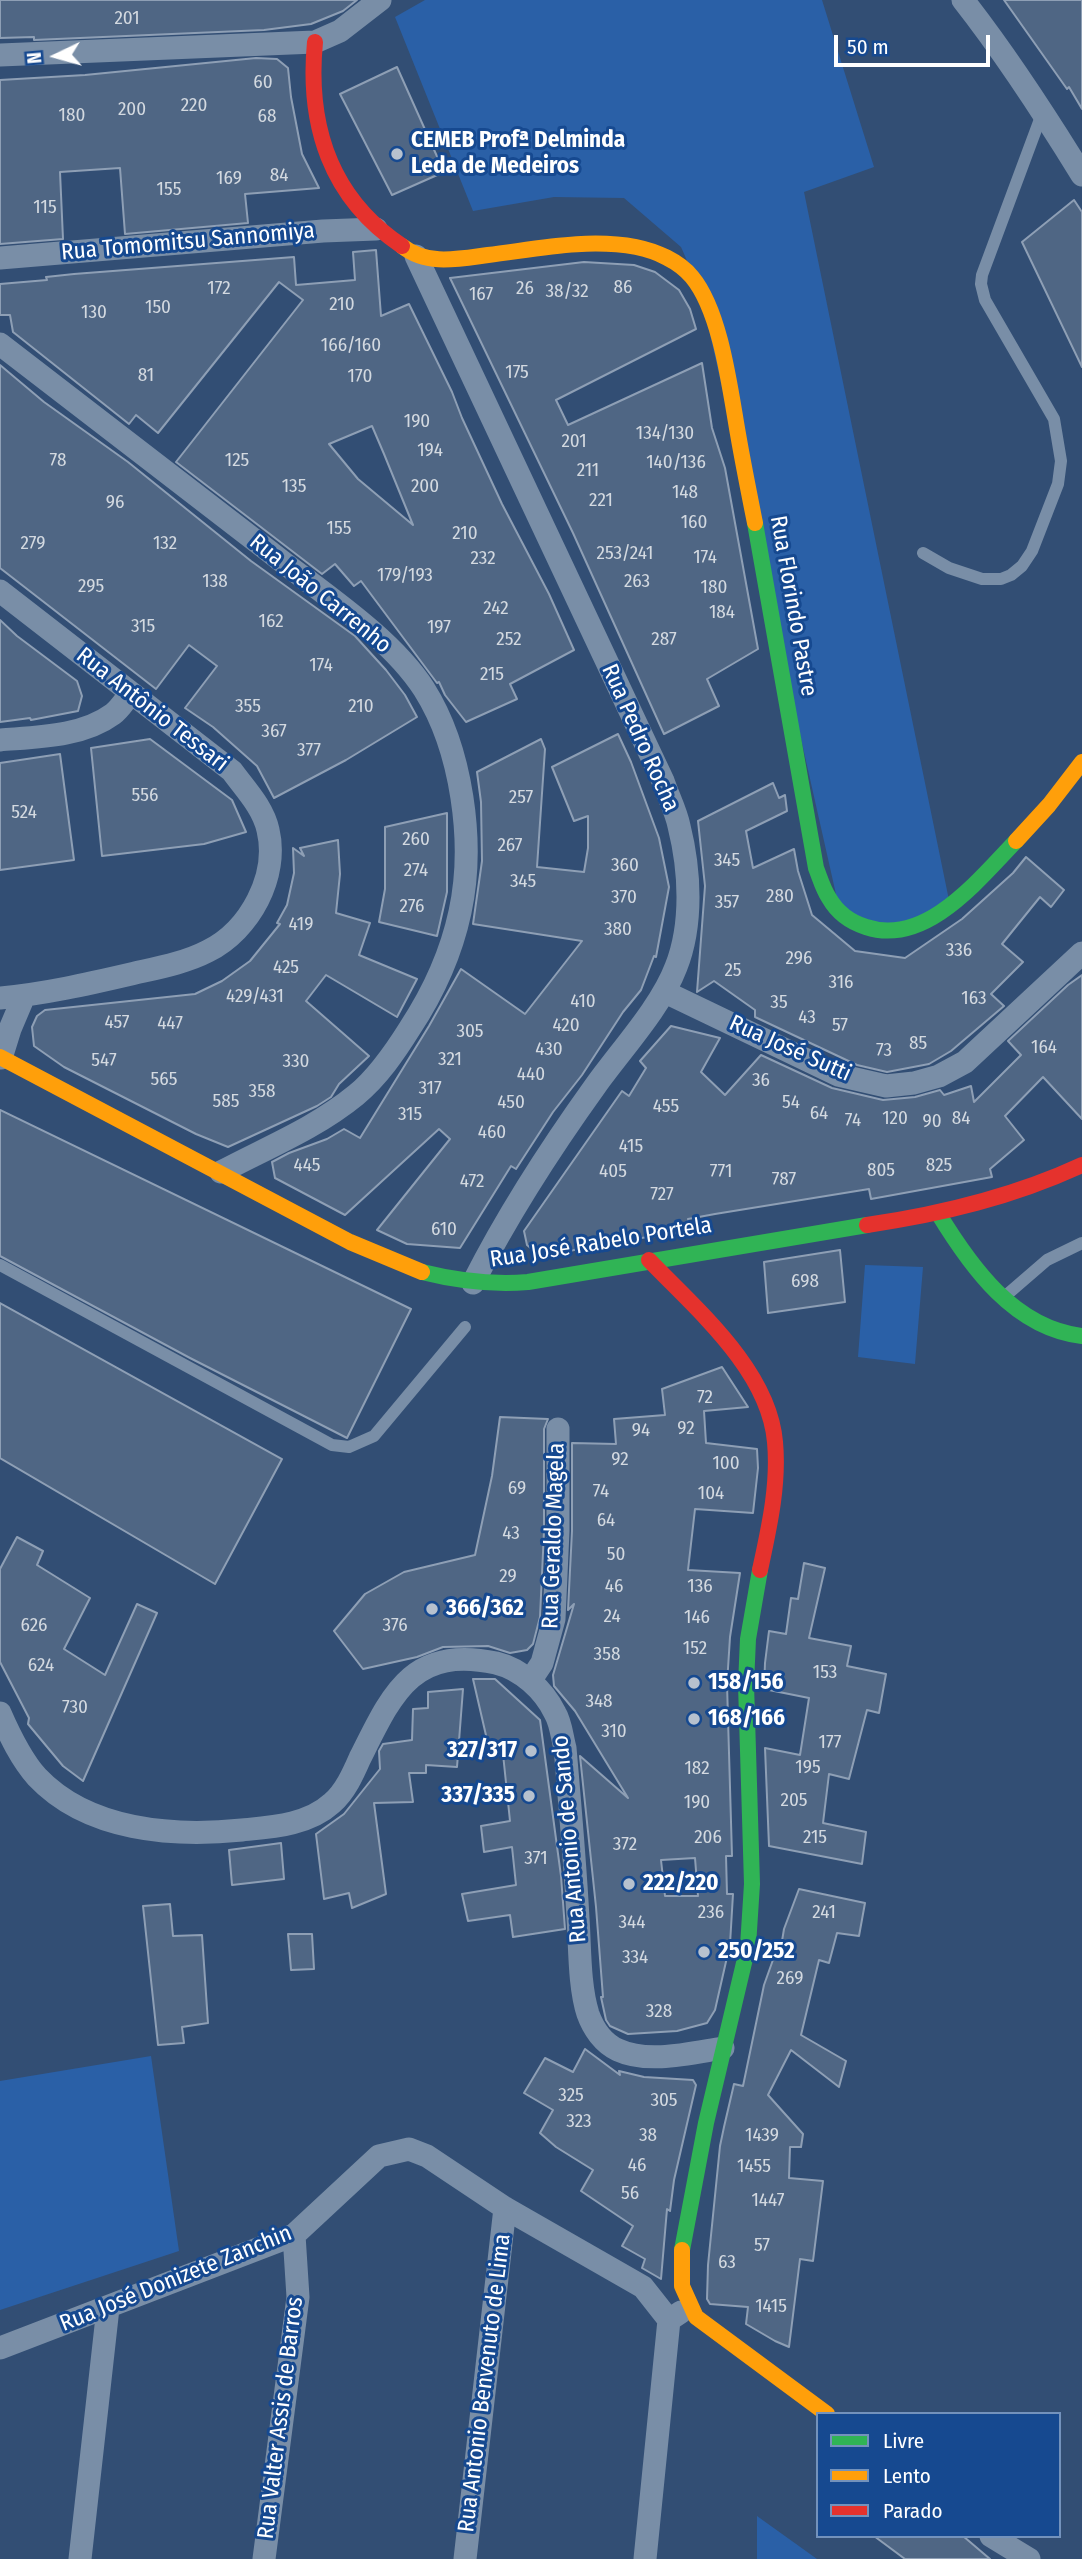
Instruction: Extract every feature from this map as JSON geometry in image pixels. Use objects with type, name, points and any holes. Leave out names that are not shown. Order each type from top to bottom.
[{"type":"street","points":[[0,55],[315,42],[340,31],[380,0]]},
{"type":"street","points":[[964,0],[1043,111],[1082,175]]},
{"type":"street","points":[[315,42],[311,75],[313,109],[321,141],[351,202],[376,229],[416,256]]},
{"type":"street","name":"Rua Tomomitsu Sannomiya","points":[[0,258],[376,229]]},
{"type":"street","name":"Rua Florindo Pastre","points":[[416,256],[447,260],[577,243],[645,249],[670,259],[687,271],[700,290],[711,313],[726,374],[816,867],[828,897],[840,912],[857,925],[880,931],[905,930],[926,922],[950,905],[1014,844],[1065,786],[1082,762]]},
{"type":"street","name":"Rua Pedro Rocha","points":[[416,256],[663,781],[679,824],[687,868],[687,906],[677,965],[665,992],[584,1102],[523,1192],[473,1283]]},
{"type":"street","name":"Rua João Carrenho","points":[[0,344],[325,595],[392,650],[424,690],[444,732],[458,772],[464,810],[460,911],[445,963],[423,1009],[393,1056],[357,1094],[325,1117],[221,1172]]},
{"type":"street","name":"Rua Antônio Tessari","points":[[0,591],[232,771],[257,805],[268,829],[271,855],[265,883],[250,915],[231,935],[209,951],[174,964],[24,996],[0,998]]},
{"type":"street","points":[[0,740],[73,731],[97,723],[115,713],[131,693]]},
{"type":"street","name":"Rua José Sutti","points":[[665,992],[838,1075],[886,1086],[914,1083],[939,1076],[965,1062],[1082,953]]},
{"type":"street","points":[[1,1058],[24,996]]},
{"type":"street","name":"Rua José Rabelo Portela","points":[[1,1058],[221,1172],[311,1223],[401,1265],[436,1276],[473,1283],[528,1282],[938,1213],[970,1212],[1059,1177],[1082,1165]]},
{"type":"street","points":[[938,1213],[964,1253],[1003,1298],[1034,1321],[1060,1333],[1082,1336]]},
{"type":"street","points":[[649,1260],[694,1308],[762,1392],[770,1412],[775,1438],[775,1482],[748,1636],[745,1696],[753,1905],[749,1952],[699,2153],[681,2256],[681,2279],[689,2306],[696,2316],[824,2412]]},
{"type":"street","points":[[1012,1282],[1034,1299]]},
{"type":"street","points":[[1053,1311],[1063,1317],[1082,1321]]},
{"type":"street","name":"Rua Geraldo Magela","points":[[530,1681],[542,1663],[554,1619],[558,1531],[558,1429]]},
{"type":"street","name":"Rua Antonio de Sando","points":[[0,1713],[20,1754],[37,1777],[73,1805],[121,1823],[161,1831],[204,1834],[273,1827],[304,1819],[332,1803],[349,1781],[382,1713],[405,1681],[422,1668],[438,1661],[483,1661],[505,1665],[530,1681],[543,1694],[556,1714],[565,1748],[582,1969],[588,2013],[596,2030],[605,2042],[618,2050],[635,2055],[663,2056],[723,2048]]},
{"type":"street","name":"Rua José Donizete Zanchin","points":[[0,2348],[294,2235],[379,2156],[409,2149],[427,2156],[505,2208]]},
{"type":"street","points":[[505,2208],[643,2287],[669,2320],[645,2559]]},
{"type":"street","name":"Rua Antonio Benvenuto de Lima","points":[[465,2559],[505,2208]]},
{"type":"street","name":"Rua Valter Assis de Barros","points":[[264,2559],[298,2297],[294,2235]]},
{"type":"street","points":[[669,2320],[689,2306]]},
{"type":"street","points":[[80,2559],[108,2308]]},
{"type":"street","points":[[994,2538],[1029,2559]]},
{"type":"lane","points":[[923,553],[949,568],[975,578],[1001,579],[1011,575],[1023,566],[1032,551],[1058,484],[1062,461],[1054,419],[985,300],[981,284],[1043,111]]},
{"type":"lane","points":[[1003,1298],[1012,1282],[1082,1243]]},
{"type":"lane","points":[[0,1265],[331,1445],[349,1447],[374,1436],[465,1327]]},
{"type":"shaded area","points":[[425,0],[822,0],[874,167],[804,192],[950,905],[905,930],[840,912],[700,290],[681,247],[624,198],[554,197],[473,211],[395,17]]},
{"type":"shaded area","points":[[865,1265],[923,1267],[915,1364],[858,1357]]},
{"type":"shaded area","points":[[151,2056],[179,2251],[0,2310],[0,2081]]},
{"type":"shaded area","points":[[757,2516],[817,2559],[757,2559]]},
{"type":"building","points":[[0,0],[357,0],[343,11],[311,24],[264,30],[34,40],[34,37],[0,38]]},
{"type":"building","points":[[1004,0],[1082,0],[1082,109],[1069,87],[1067,89]]},
{"type":"building","points":[[256,58],[277,59],[288,68],[302,154],[319,188],[245,194],[248,223],[125,234],[120,168],[60,172],[63,239],[0,244],[0,80],[85,75]]},
{"type":"building","points":[[397,67],[444,172],[392,195],[340,94]]},
{"type":"building","points":[[1074,200],[1082,212],[1082,367],[1022,242]]},
{"type":"building","points":[[376,250],[381,316],[409,304],[502,504],[549,594],[574,650],[510,684],[517,699],[466,722],[445,695],[439,682],[437,683],[361,581],[354,586],[335,564],[322,574],[176,462],[303,300],[279,282],[158,433],[136,415],[129,424],[13,332],[10,315],[0,315],[0,284],[47,280],[46,277],[74,274],[294,257],[296,285],[355,280],[353,252]],"holes":[[[372,426],[413,525],[358,479],[329,444]]]},
{"type":"building","points":[[584,262],[634,265],[655,272],[679,290],[690,309],[696,329],[556,400],[568,425],[702,363],[712,428],[725,468],[758,649],[707,679],[719,706],[664,734],[573,533],[450,278]]},
{"type":"building","points":[[0,365],[44,402],[128,462],[251,561],[355,636],[386,670],[417,717],[346,760],[274,798],[257,766],[213,727],[185,708],[217,666],[189,645],[156,689],[0,568]]},
{"type":"building","points":[[0,620],[77,681],[82,696],[78,711],[31,720],[0,722]]},
{"type":"building","points":[[618,734],[659,838],[669,887],[656,957],[654,956],[641,990],[553,1112],[516,1169],[511,1166],[460,1248],[407,1244],[377,1230],[450,1139],[439,1129],[345,1215],[275,1178],[272,1162],[289,1153],[327,1139],[344,1129],[360,1138],[461,969],[525,1014],[582,941],[473,924],[482,861],[481,802],[477,772],[541,739],[545,749],[537,867],[584,872],[588,848],[588,816],[574,821],[552,767]]},
{"type":"building","points":[[150,739],[232,800],[246,832],[204,844],[102,856],[91,748]]},
{"type":"building","points":[[60,754],[74,860],[0,870],[0,763]]},
{"type":"building","points":[[773,783],[779,798],[785,795],[787,811],[746,831],[753,868],[794,849],[812,915],[855,951],[905,958],[962,919],[1013,873],[1026,857],[1064,890],[1051,907],[1040,897],[1002,944],[1023,962],[991,994],[1004,1006],[951,1051],[929,1064],[887,1072],[857,1065],[755,1017],[755,1010],[714,981],[697,992],[705,886],[698,821]]},
{"type":"building","points":[[447,813],[447,892],[437,936],[379,922],[385,889],[385,827]]},
{"type":"building","points":[[338,840],[340,874],[336,913],[370,923],[359,955],[417,979],[397,1017],[326,975],[306,1001],[369,1056],[339,1084],[331,1097],[228,1147],[196,1134],[64,1067],[34,1046],[32,1027],[37,1016],[45,1010],[195,994],[222,981],[250,961],[280,924],[277,923],[287,905],[294,873],[293,848],[304,856],[300,848]]},
{"type":"building","points":[[1082,975],[1082,1119],[1043,1077],[1005,1116],[1024,1140],[990,1169],[992,1177],[871,1199],[869,1189],[715,1214],[688,1219],[692,1231],[612,1242],[541,1257],[527,1245],[524,1231],[622,1091],[629,1096],[646,1068],[640,1061],[671,1026],[720,1038],[701,1072],[725,1095],[761,1055],[832,1088],[883,1100],[915,1097],[940,1090],[944,1095],[971,1086],[974,1102],[1021,1055],[1008,1041]]},
{"type":"building","points":[[0,1110],[411,1309],[347,1438],[0,1256]]},
{"type":"building","points":[[840,1250],[845,1302],[768,1313],[764,1262]]},
{"type":"building","points":[[0,1303],[282,1459],[215,1584],[0,1458]]},
{"type":"building","points":[[722,1367],[748,1407],[704,1411],[706,1443],[757,1449],[758,1468],[753,1513],[695,1509],[688,1570],[740,1573],[730,1637],[727,1684],[732,1856],[726,1856],[727,1894],[733,1894],[730,1944],[715,2010],[707,2023],[677,2031],[628,2034],[610,2026],[601,1997],[596,1907],[580,1756],[628,1798],[575,1711],[554,1686],[553,1675],[574,1604],[568,1610],[572,1531],[572,1443],[616,1444],[614,1419],[665,1415],[662,1389]],"holes":[[[695,1858],[698,1896],[665,1896],[661,1860]]]},
{"type":"building","points":[[500,1417],[548,1419],[544,1429],[544,1531],[540,1617],[533,1644],[527,1650],[510,1653],[488,1646],[443,1647],[417,1657],[363,1669],[334,1631],[365,1594],[404,1572],[475,1555],[492,1476]]},
{"type":"building","points":[[17,1537],[43,1551],[37,1565],[90,1598],[64,1649],[105,1675],[137,1604],[157,1613],[83,1781],[63,1766],[28,1724],[29,1718],[0,1662],[0,1569]]},
{"type":"building","points":[[804,1563],[825,1568],[809,1638],[851,1646],[847,1666],[886,1674],[879,1713],[867,1710],[849,1779],[829,1774],[823,1823],[866,1832],[862,1864],[769,1846],[765,1748],[800,1755],[809,1698],[764,1689],[765,1663],[769,1631],[786,1634],[791,1598],[798,1599]]},
{"type":"building","points":[[473,1679],[495,1679],[540,1720],[561,1876],[565,1929],[513,1937],[510,1915],[468,1921],[462,1894],[516,1885],[512,1847],[484,1852],[481,1826],[510,1821],[503,1754],[491,1757]]},
{"type":"building","points":[[463,1689],[457,1767],[426,1765],[426,1773],[409,1773],[413,1802],[374,1803],[386,1894],[352,1908],[349,1893],[324,1899],[316,1834],[344,1814],[380,1769],[379,1751],[383,1744],[412,1740],[413,1709],[428,1708],[428,1692]]},
{"type":"building","points":[[281,1843],[284,1879],[232,1885],[229,1850]]},
{"type":"building","points":[[799,1889],[865,1903],[859,1936],[837,1933],[829,1963],[819,1960],[801,2035],[846,2061],[839,2087],[791,2050],[768,2095],[803,2134],[801,2147],[790,2147],[789,2178],[823,2181],[813,2261],[800,2259],[789,2347],[746,2324],[748,2307],[710,2304],[707,2299],[708,2265],[724,2127],[734,2084],[743,2086],[764,1985],[774,1957],[779,1959],[784,1929]]},
{"type":"building","points":[[170,1904],[173,1936],[202,1935],[208,2023],[182,2027],[184,2043],[158,2045],[143,1906]]},
{"type":"building","points":[[288,1934],[312,1934],[314,1969],[291,1970]]},
{"type":"building","points":[[585,2049],[620,2075],[619,2071],[644,2077],[693,2080],[696,2085],[674,2180],[670,2211],[667,2209],[661,2279],[642,2268],[645,2259],[622,2246],[633,2226],[581,2191],[593,2170],[556,2147],[540,2133],[553,2110],[524,2093],[545,2058],[573,2072]]},
{"type":"building","points":[[877,2538],[965,2538],[990,2559],[905,2559]]},
{"type":"traffic: fast","points":[[755,523],[816,868],[825,891],[836,908],[849,919],[866,927],[888,931],[910,927],[930,919],[950,906],[1016,841]]},
{"type":"traffic: fast","points":[[938,1213],[980,1274],[1015,1308],[1058,1331],[1082,1336]]},
{"type":"traffic: fast","points":[[422,1272],[475,1282],[528,1282],[867,1225]]},
{"type":"traffic: fast","points":[[682,2250],[706,2123],[748,1946],[752,1884],[746,1684],[748,1639],[760,1570]]},
{"type":"traffic: slow","points":[[402,246],[422,256],[443,260],[562,245],[618,245],[651,251],[681,266],[702,292],[717,330],[728,374],[755,523]]},
{"type":"traffic: slow","points":[[1016,841],[1049,805],[1082,762]]},
{"type":"traffic: slow","points":[[0,1057],[350,1242],[422,1272]]},
{"type":"traffic: slow","points":[[682,2250],[682,2286],[696,2317],[824,2412]]},
{"type":"traffic: jam","points":[[315,42],[315,102],[328,157],[357,206],[377,227],[402,246]]},
{"type":"traffic: jam","points":[[867,1225],[977,1203],[1082,1165]]},
{"type":"traffic: jam","points":[[649,1260],[727,1342],[759,1390],[770,1416],[775,1442],[776,1474],[760,1570]]},
{"type":"place","name":"CEMEB Profª Delminda Leda de Medeiros","points":[[397,154]]},
{"type":"place","name":"366/362","points":[[432,1609]]},
{"type":"place","name":"158/156","points":[[694,1683]]},
{"type":"place","name":"168/166","points":[[694,1719]]},
{"type":"place","name":"327/317","points":[[531,1751]]},
{"type":"place","name":"337/335","points":[[529,1796]]},
{"type":"place","name":"222/220","points":[[629,1884]]},
{"type":"place","name":"250/252","points":[[704,1952]]}]
